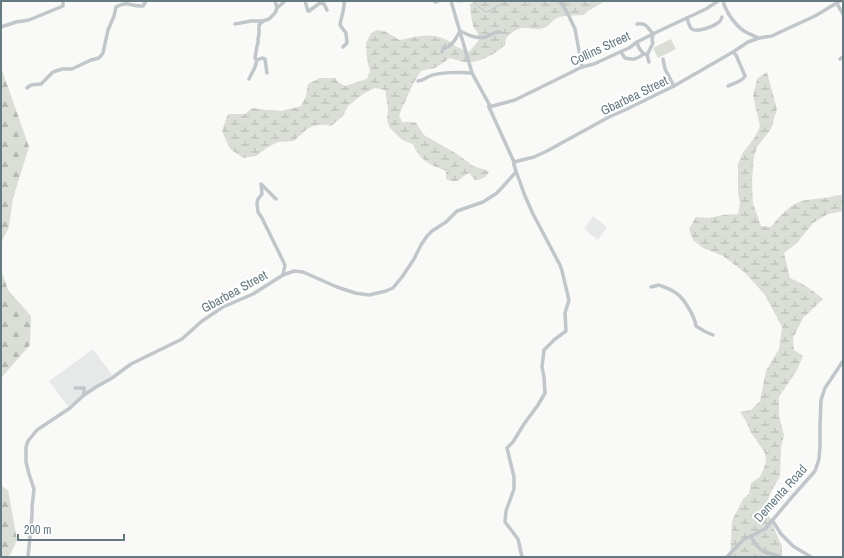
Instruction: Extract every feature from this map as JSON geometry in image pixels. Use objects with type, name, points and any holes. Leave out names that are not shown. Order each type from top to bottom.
[{"type":"street","points":[[1,27],[16,22],[23,22],[57,9],[63,6],[63,1]]},
{"type":"street","points":[[27,88],[31,85],[41,84],[53,72],[72,68],[99,58],[103,53],[108,30],[116,7],[121,4],[128,3],[143,6],[146,1]]},
{"type":"street","points":[[275,1],[277,8]]},
{"type":"street","points":[[235,24],[270,19],[277,8],[285,1]]},
{"type":"street","points":[[305,1],[309,12],[320,3],[324,4],[327,10]]},
{"type":"street","points":[[343,47],[347,43],[346,33],[340,25],[345,6],[344,1]]},
{"type":"street","points":[[451,1],[472,73],[489,104],[489,108],[514,163],[528,202],[555,258],[560,265],[569,300],[564,314],[566,331],[544,350],[542,367],[545,393],[514,442],[507,448],[514,477],[514,489],[506,511],[505,522],[518,539],[522,557]]},
{"type":"street","points":[[560,1],[575,29],[582,67]]},
{"type":"street","name":"Collins Street","points":[[489,108],[515,100],[582,67],[594,64],[621,52],[637,42],[706,9],[718,1]]},
{"type":"street","points":[[723,1],[724,7],[736,23],[744,31],[759,38]]},
{"type":"street","points":[[837,2],[843,14]]},
{"type":"street","name":"Gbarbea Street","points":[[28,557],[34,489],[26,462],[26,447],[28,441],[37,430],[70,408],[84,395],[131,364],[182,338],[202,321],[223,307],[252,294],[283,275],[294,271],[303,272],[336,288],[362,294],[369,295],[393,288],[414,259],[427,236],[446,222],[457,211],[483,202],[498,193],[516,172],[514,163],[547,151],[609,117],[674,86],[748,42],[759,38],[772,36],[815,16],[837,2]]},
{"type":"street","points":[[687,18],[692,30],[697,31],[718,24],[722,17]]},
{"type":"street","points":[[249,79],[255,68],[257,60],[255,58],[259,25],[263,21]]},
{"type":"street","points":[[621,52],[625,58],[634,59],[646,54],[653,43],[653,34],[648,27],[643,24],[637,24]]},
{"type":"street","points":[[460,31],[473,37],[485,37],[496,31],[500,32]]},
{"type":"street","points":[[442,52],[456,40],[460,31]]},
{"type":"street","points":[[637,42],[638,46],[646,54],[649,62]]},
{"type":"street","points":[[728,86],[740,81],[745,76],[736,55],[733,52]]},
{"type":"street","points":[[257,60],[262,58],[265,59],[267,73]]},
{"type":"street","points":[[663,60],[665,69],[674,86]]},
{"type":"street","points":[[418,81],[424,80],[436,74],[472,73]]},
{"type":"street","points":[[276,199],[260,184],[262,194],[258,199],[258,212],[284,265],[283,275]]},
{"type":"street","points":[[650,287],[659,285],[678,293],[686,304],[696,326],[713,335]]},
{"type":"street","name":"Dementa Road","points":[[727,557],[743,540],[765,529],[814,471],[819,459],[821,400],[825,388],[843,361]]},
{"type":"street","points":[[75,388],[84,388],[84,395]]},
{"type":"street","points":[[772,520],[781,534],[793,546],[811,557]]},
{"type":"street","points":[[751,536],[755,544],[765,552],[776,554],[780,557]]},
{"type":"shaded area","points":[[593,216],[607,227],[598,240],[584,229]]},
{"type":"shaded area","points":[[93,349],[112,375],[69,408],[49,381]]},
{"type":"green space","points":[[605,1],[584,15],[560,17],[548,26],[540,29],[524,28],[516,30],[507,37],[505,45],[501,49],[480,60],[474,62],[463,62],[450,58],[435,68],[421,71],[413,84],[399,115],[402,122],[416,123],[424,135],[457,154],[473,166],[489,171],[484,178],[475,180],[469,173],[456,181],[446,179],[446,171],[424,160],[413,144],[402,140],[390,128],[387,121],[388,108],[385,90],[375,88],[363,94],[348,106],[343,116],[331,126],[314,126],[306,130],[294,141],[278,142],[256,156],[243,158],[230,149],[222,131],[228,114],[245,114],[252,108],[281,111],[301,106],[306,96],[308,84],[320,78],[335,78],[338,82],[345,86],[367,79],[370,71],[367,59],[366,43],[371,33],[377,30],[384,31],[400,40],[418,36],[435,36],[447,40],[469,52],[479,40],[478,34],[473,26],[470,4],[474,2]]},
{"type":"green space","points":[[671,39],[676,49],[658,58],[653,48]]},
{"type":"green space","points":[[1,70],[29,147],[13,198],[9,227],[1,243]]},
{"type":"green space","points":[[767,72],[777,109],[771,129],[757,147],[754,156],[752,181],[753,203],[761,226],[771,227],[789,208],[805,200],[843,195],[843,211],[828,214],[813,223],[797,243],[784,253],[790,278],[807,287],[823,299],[803,318],[793,338],[794,350],[803,356],[797,370],[779,397],[779,416],[784,435],[781,448],[780,476],[765,506],[782,546],[782,557],[730,557],[732,521],[743,499],[749,494],[751,483],[760,477],[766,463],[765,453],[750,431],[740,412],[751,410],[760,401],[766,371],[779,349],[782,327],[765,295],[749,277],[723,256],[703,248],[693,240],[689,229],[696,217],[709,218],[738,214],[740,203],[738,192],[738,164],[742,154],[755,137],[760,126],[753,96],[757,79]]},
{"type":"green space","points":[[1,270],[8,290],[31,316],[30,345],[1,378]]},
{"type":"green space","points":[[1,486],[8,490],[17,540],[9,557],[1,557]]},
{"type":"waterway","points":[[472,1],[487,12],[507,1]]},
{"type":"waterway","points":[[458,2],[472,1]]}]
